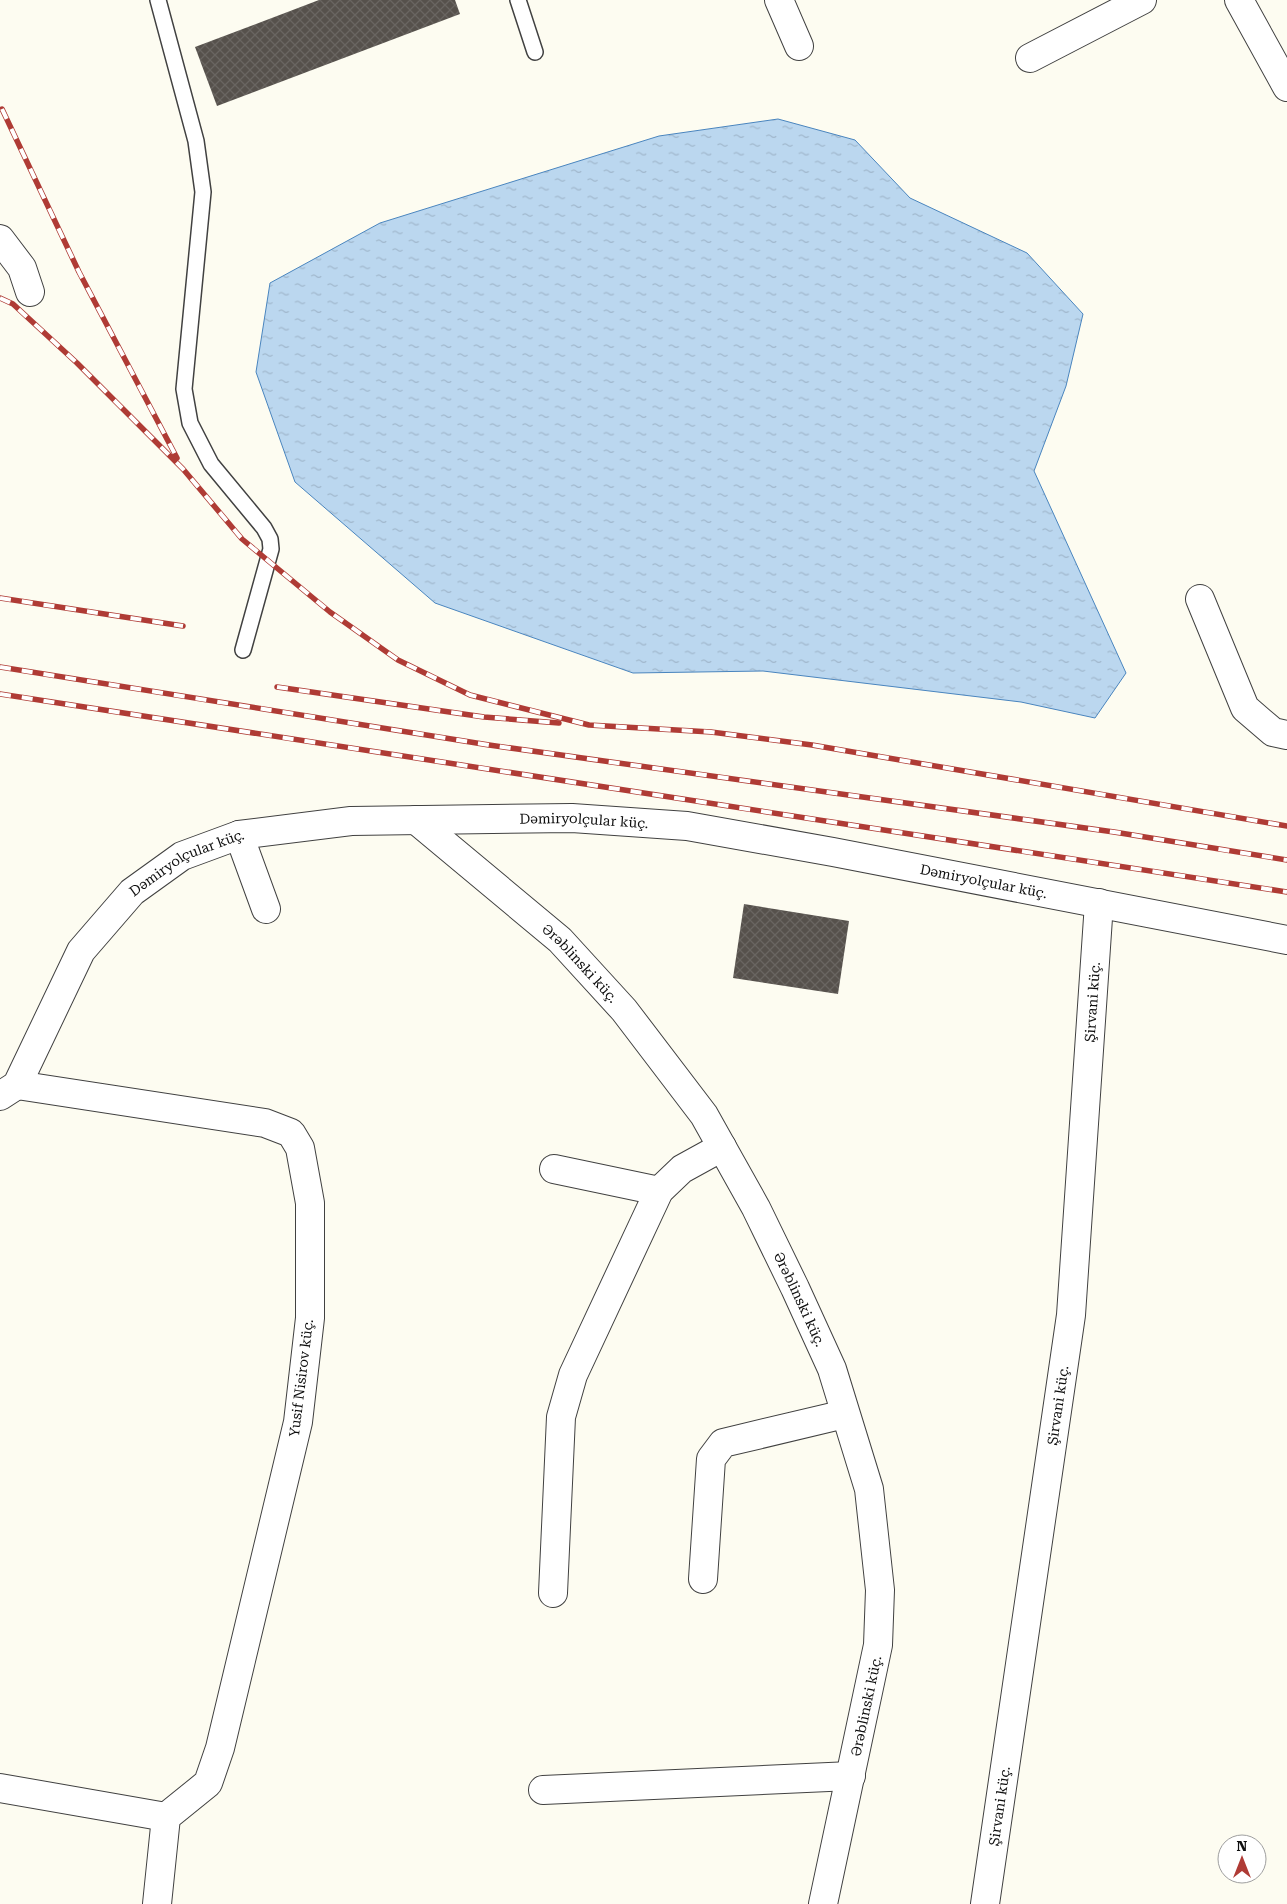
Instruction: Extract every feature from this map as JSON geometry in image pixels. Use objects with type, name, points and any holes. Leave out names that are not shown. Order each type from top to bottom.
[{"type":"street","points":[[778,0],[799,46]]},
{"type":"street","points":[[1030,58],[1142,0]]},
{"type":"street","points":[[1239,0],[1287,87]]},
{"type":"street","points":[[0,239],[22,268],[30,292]]},
{"type":"street","points":[[1200,599],[1245,708],[1273,732],[1287,735]]},
{"type":"street","name":"Dəmiryolçular küç.","points":[[9,1090],[81,951],[132,892],[182,856],[239,835],[351,821],[572,818],[687,826],[834,852],[1287,940]]},
{"type":"street","name":"Ərəblinski küç.","points":[[416,820],[560,940],[624,1010],[704,1115],[756,1208],[832,1370],[869,1489],[880,1590],[878,1645],[823,1904]]},
{"type":"street","points":[[239,835],[266,909]]},
{"type":"street","name":"Şirvani küç.","points":[[985,1904],[1071,1315],[1099,903]]},
{"type":"street","name":"Yusif Nisirov küç.","points":[[9,1090],[265,1123],[291,1133],[300,1148],[310,1203],[310,1318],[298,1422],[220,1748],[208,1783],[166,1817]]},
{"type":"street","points":[[552,1593],[561,1417],[573,1375],[659,1191],[682,1169],[722,1147]]},
{"type":"street","points":[[554,1169],[659,1191]]},
{"type":"street","points":[[702,1579],[711,1458],[723,1443],[845,1414]]},
{"type":"street","points":[[543,1790],[851,1776]]},
{"type":"street","points":[[0,1788],[166,1817],[157,1904]]},
{"type":"lane","points":[[518,0],[535,52]]},
{"type":"lane","points":[[162,1],[196,141],[203,192],[184,389],[190,423],[211,464],[264,528],[270,539],[271,549],[243,650]]},
{"type":"water","points":[[778,119],[855,140],[910,198],[1027,253],[1083,314],[1066,386],[1034,471],[1126,673],[1095,718],[1021,702],[763,671],[633,673],[435,603],[295,482],[256,372],[270,283],[380,223],[659,136]]},
{"type":"building","points":[[319,0],[455,0],[460,14],[217,106],[195,47]]},
{"type":"building","points":[[744,904],[849,921],[838,994],[733,978]]},
{"type":"railway","points":[[2,109],[79,272],[177,458]]},
{"type":"railway","points":[[0,298],[13,304],[77,363],[183,469],[242,539],[330,612],[398,660],[470,695],[589,725],[711,732],[812,745],[1287,826]]},
{"type":"railway","points":[[0,598],[183,626]]},
{"type":"railway","points":[[0,667],[489,745],[1114,832],[1287,860]]},
{"type":"railway","points":[[277,687],[484,717],[559,723]]},
{"type":"railway","points":[[0,694],[1287,892]]}]
